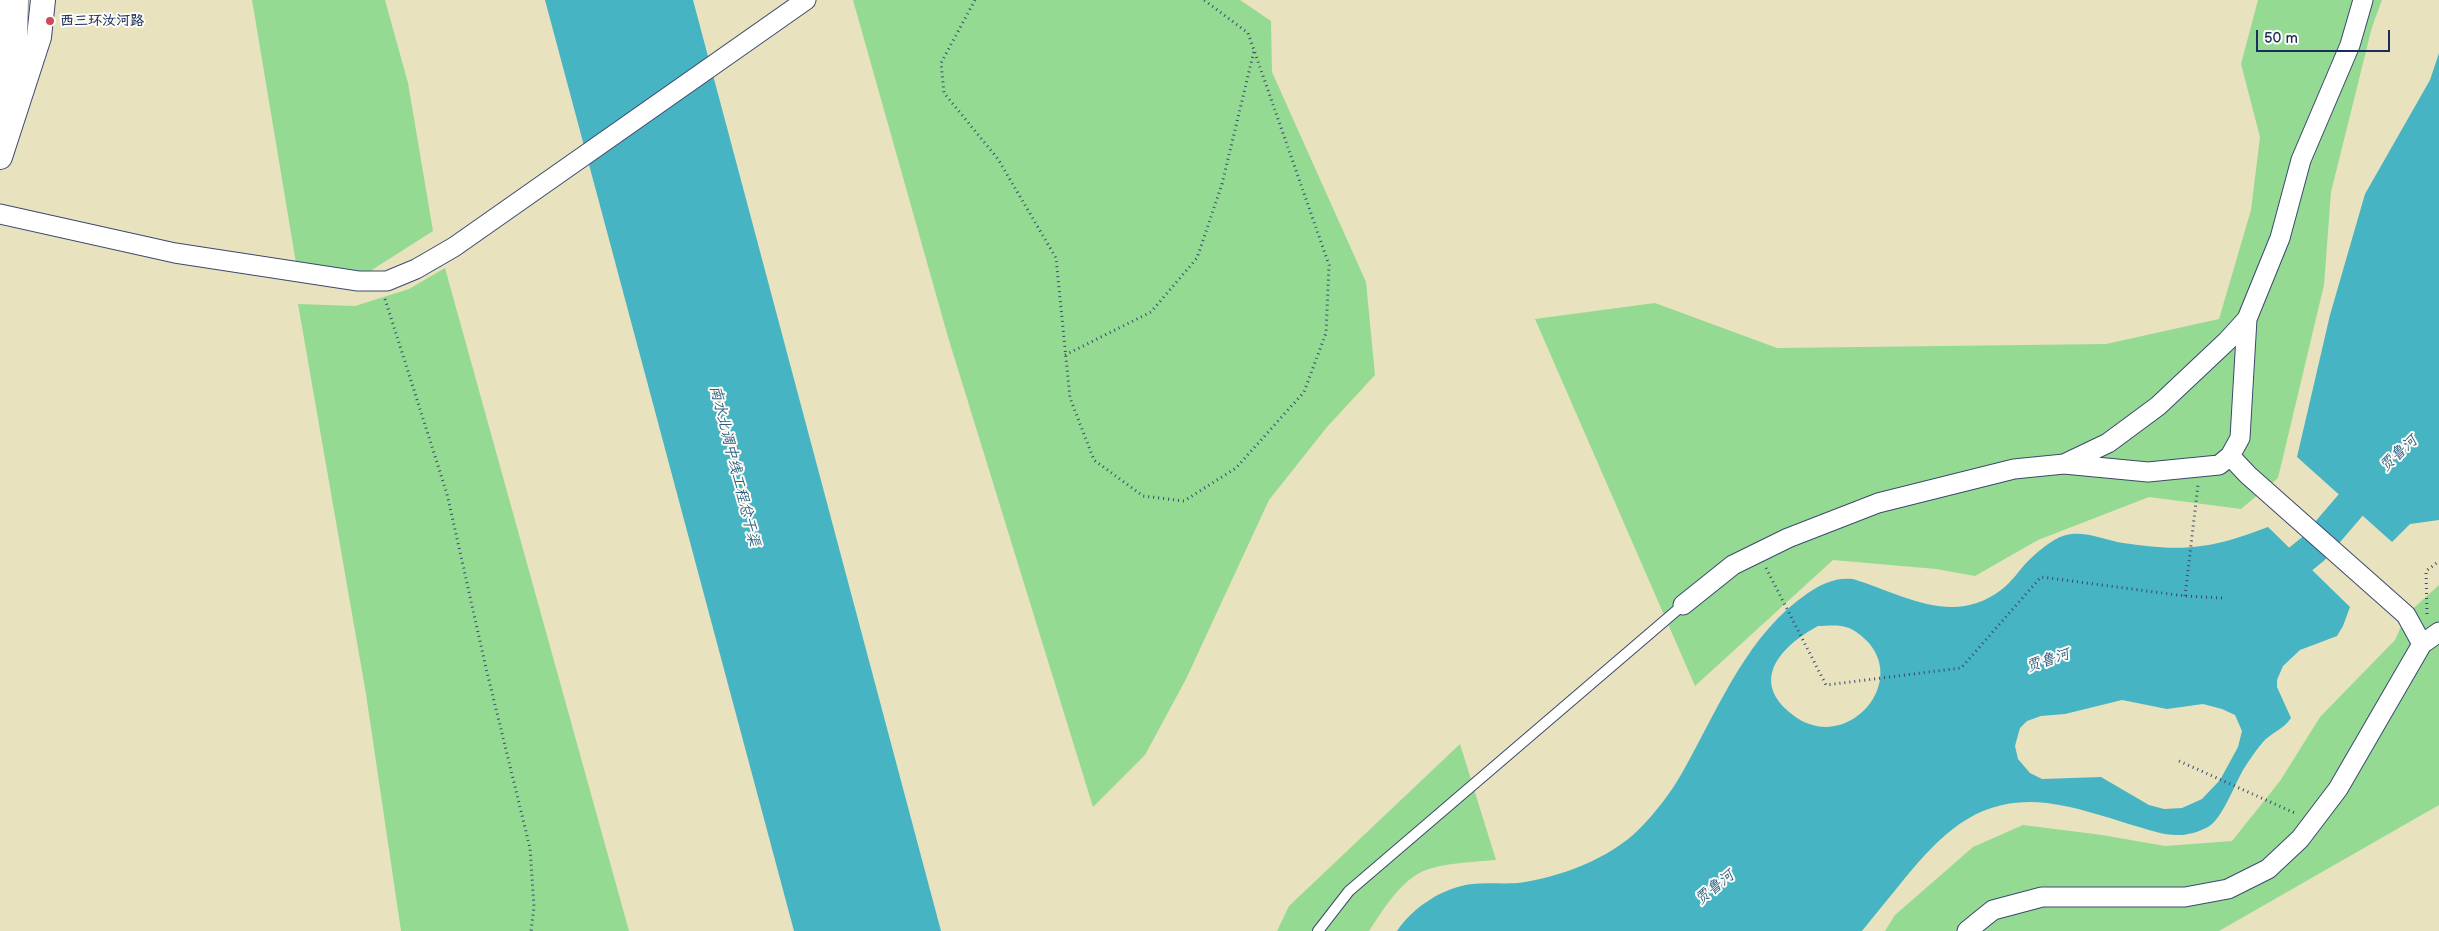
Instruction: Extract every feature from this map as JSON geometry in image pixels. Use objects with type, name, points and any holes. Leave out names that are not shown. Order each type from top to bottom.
[{"type":"highway","points":[[0,112],[13,46],[14,0]]},
{"type":"street","points":[[0,157],[39,37],[42,0]]},
{"type":"street","points":[[0,214],[175,253],[358,281],[387,280],[416,269],[454,247],[806,0]]},
{"type":"street","points":[[1683,605],[1733,565],[1788,538],[1878,503],[2014,469],[2064,464],[2148,472],[2219,465],[2230,456],[2240,438],[2247,319],[2280,238],[2302,160],[2350,45],[2363,0]]},
{"type":"street","points":[[2064,464],[2108,443],[2158,406],[2227,342],[2247,319]]},
{"type":"street","points":[[1967,931],[1993,910],[2042,897],[2185,897],[2228,889],[2268,869],[2300,839],[2338,789],[2430,639],[2406,615],[2248,475],[2230,456]]},
{"type":"lane","points":[[1318,931],[1349,891],[1683,605]]},
{"type":"path","points":[[975,0],[941,63],[944,92],[998,159],[1056,258],[1070,398],[1094,460],[1143,496],[1184,501],[1236,468],[1304,392],[1326,332],[1329,265],[1248,33],[1204,0]]},
{"type":"path","points":[[1066,354],[1151,312],[1197,258],[1222,184],[1254,50]]},
{"type":"path","points":[[380,280],[447,494],[486,668],[530,848],[534,907],[531,931]]},
{"type":"path","points":[[2185,596],[2200,467]]},
{"type":"path","points":[[1758,553],[1826,686],[1961,668],[2041,578],[2185,596],[2223,598]]},
{"type":"path","points":[[2430,639],[2426,571],[2439,561]]},
{"type":"path","points":[[2179,761],[2314,821]]},
{"type":"green space","points":[[252,0],[385,0],[408,83],[433,231],[364,275],[296,263]]},
{"type":"green space","points":[[853,0],[1240,0],[1271,21],[1272,72],[1366,282],[1375,375],[1327,427],[1269,500],[1186,679],[1145,755],[1093,807],[948,337]]},
{"type":"green space","points":[[2258,0],[2382,0],[2372,27],[2331,192],[2324,285],[2278,478],[2241,509],[2149,497],[2038,540],[1975,576],[1936,569],[1833,560],[1695,686],[1535,319],[1655,303],[1777,348],[2106,344],[2219,319],[2251,210],[2260,137],[2241,64]]},
{"type":"green space","points":[[445,268],[629,931],[401,931],[366,694],[298,304],[355,306],[409,289]]},
{"type":"green space","points":[[2439,585],[2439,805],[2219,931],[1885,931],[1895,915],[1973,847],[2023,825],[2102,835],[2165,846],[2232,841],[2280,781],[2320,717],[2395,640],[2406,615]]},
{"type":"green space","points":[[1460,744],[1496,860],[1466,862],[1423,871],[1402,886],[1384,908],[1369,931],[1277,931],[1289,906]]},
{"type":"water","name":"南水北调中线工程总干渠","points":[[545,0],[693,0],[941,931],[794,931]]},
{"type":"water","points":[[2439,53],[2439,520],[2410,524],[2392,542],[2297,457],[2330,315],[2365,194],[2430,80]]},
{"type":"water","points":[[2268,527],[2350,607],[2337,636],[2300,650],[2283,666],[2277,680],[2277,687],[2291,718],[2257,749],[2243,770],[2223,810],[2213,823],[2198,832],[2170,835],[2090,812],[2047,803],[2024,802],[2002,805],[1983,811],[1966,820],[1934,845],[1862,931],[1397,931],[1420,906],[1451,889],[1472,884],[1525,882],[1558,874],[1574,869],[1606,854],[1634,834],[1657,810],[1678,780],[1724,694],[1752,649],[1787,610],[1823,584],[1841,579],[1853,579],[1927,604],[1946,607],[1965,606],[1983,601],[2001,590],[2038,552],[2054,540],[2065,535],[2084,534],[2123,543],[2181,548],[2213,544]],"holes":[[[1818,626],[1841,626],[1852,629],[1867,641],[1878,658],[1880,677],[1875,694],[1865,710],[1850,721],[1832,726],[1813,725],[1793,715],[1780,702],[1773,690],[1771,677],[1775,665],[1782,654],[1804,634]],[[2122,700],[2167,709],[2203,704],[2235,715],[2242,731],[2238,747],[2220,780],[2202,799],[2182,808],[2164,809],[2149,805],[2101,777],[2042,779],[2030,773],[2018,759],[2015,746],[2020,728],[2027,721],[2041,716],[2065,714]]]},
{"type":"waterway","name":"贾鲁河","points":[[2266,587],[2313,549],[2391,458],[2439,418]]},
{"type":"place","name":"西三环汝河路","points":[[50,21]]}]
